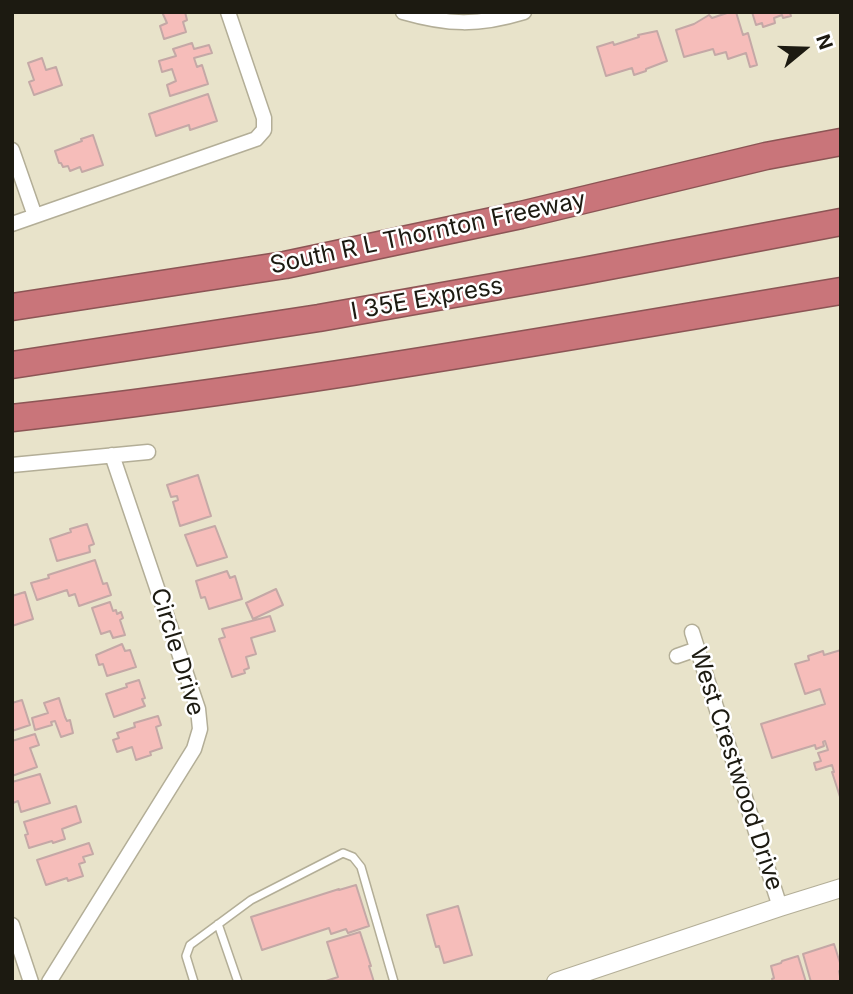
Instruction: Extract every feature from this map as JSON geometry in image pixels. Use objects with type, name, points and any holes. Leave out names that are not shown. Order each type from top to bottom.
[{"type":"highway","name":"South R L Thornton Freeway","points":[[12,307],[285,265],[509,218],[766,156],[841,142]]},
{"type":"highway","name":"I 35E Express","points":[[12,366],[320,318],[841,222]]},
{"type":"highway","points":[[12,418],[281,383],[841,291]]},
{"type":"street","points":[[12,223],[256,139],[264,130],[264,118],[228,12]]},
{"type":"street","points":[[402,12],[432,21],[465,23],[499,20],[524,12]]},
{"type":"street","points":[[12,150],[35,216]]},
{"type":"street","points":[[12,465],[148,452]]},
{"type":"street","name":"Circle Drive","points":[[50,982],[194,749],[200,730],[198,709],[112,455]]},
{"type":"street","name":"West Crestwood Drive","points":[[692,632],[780,906]]},
{"type":"street","points":[[677,656],[697,649]]},
{"type":"street","points":[[556,982],[780,906],[840,891]]},
{"type":"street","points":[[12,925],[31,982]]},
{"type":"lane","points":[[194,982],[186,956],[190,945],[251,900],[343,853],[353,857],[361,867],[394,982]]},
{"type":"lane","points":[[218,924],[238,982]]},
{"type":"building","points":[[162,12],[185,12],[187,20],[183,22],[186,32],[164,39],[160,26],[167,23]]},
{"type":"building","points":[[736,12],[743,35],[748,33],[757,65],[750,67],[746,53],[728,59],[726,52],[715,55],[713,49],[684,57],[676,30],[709,15],[712,18]]},
{"type":"building","points":[[752,12],[792,12],[791,16],[774,18],[775,23],[763,27],[762,23],[756,25]]},
{"type":"building","points":[[657,31],[667,61],[634,75],[632,68],[606,76],[597,47],[613,42],[614,45]]},
{"type":"building","points":[[192,43],[194,49],[209,45],[212,53],[194,58],[197,67],[202,65],[208,84],[170,96],[167,85],[176,81],[172,69],[162,72],[159,61],[176,56],[173,49]]},
{"type":"building","points":[[42,58],[46,70],[56,67],[62,85],[34,95],[29,82],[34,80],[28,63]]},
{"type":"building","points":[[208,94],[217,121],[190,130],[189,125],[156,136],[149,114]]},
{"type":"building","points":[[93,135],[103,165],[82,172],[80,167],[70,171],[68,166],[63,167],[59,163],[55,151]]},
{"type":"building","points":[[198,475],[211,516],[180,526],[173,502],[178,500],[177,496],[171,497],[167,485]]},
{"type":"building","points":[[87,524],[94,544],[89,546],[90,552],[57,561],[50,539]]},
{"type":"building","points":[[215,526],[227,557],[197,566],[185,535]]},
{"type":"building","points":[[95,560],[103,584],[107,583],[111,595],[79,606],[75,594],[69,596],[67,590],[37,600],[31,583]]},
{"type":"building","points":[[227,571],[230,578],[235,576],[242,599],[209,609],[205,597],[201,598],[196,581]]},
{"type":"building","points":[[276,589],[283,605],[253,619],[246,603]]},
{"type":"building","points":[[25,592],[33,619],[12,626],[12,596]]},
{"type":"building","points":[[110,602],[113,611],[116,610],[117,614],[121,612],[123,618],[120,620],[125,635],[113,638],[110,631],[101,634],[92,608]]},
{"type":"building","points":[[270,616],[275,631],[251,638],[256,654],[246,657],[249,668],[244,670],[245,673],[232,677],[219,639],[225,637],[222,629]]},
{"type":"building","points":[[122,644],[125,651],[130,650],[136,667],[107,676],[96,655]]},
{"type":"building","points":[[841,650],[841,800],[832,765],[816,770],[814,763],[821,761],[818,753],[828,750],[825,741],[824,746],[816,749],[815,745],[772,758],[761,724],[825,704],[820,689],[805,694],[795,664],[809,660],[808,656],[823,651],[824,655]]},
{"type":"building","points":[[139,680],[145,706],[114,717],[106,694]]},
{"type":"building","points":[[59,698],[73,733],[61,737],[55,721],[51,722],[52,725],[35,730],[32,718],[48,713],[44,703]]},
{"type":"building","points":[[22,700],[30,725],[12,731],[12,703]]},
{"type":"building","points":[[158,716],[161,725],[156,727],[162,748],[136,760],[132,747],[117,752],[113,740],[119,738],[117,733],[135,727],[134,723]]},
{"type":"building","points":[[35,734],[39,745],[30,748],[37,767],[12,776],[12,741]]},
{"type":"building","points":[[40,774],[50,803],[21,812],[18,801],[12,801],[12,782]]},
{"type":"building","points":[[76,806],[81,822],[62,829],[65,839],[29,848],[24,822]]},
{"type":"building","points":[[89,843],[93,854],[83,857],[85,862],[79,864],[83,876],[46,885],[37,860]]},
{"type":"building","points":[[356,885],[369,926],[348,933],[346,929],[331,934],[329,928],[262,950],[251,917]]},
{"type":"building","points":[[458,906],[472,955],[444,963],[439,946],[436,947],[427,915]]},
{"type":"building","points":[[360,932],[374,982],[323,982],[338,977],[327,942]]},
{"type":"building","points":[[834,944],[841,966],[841,982],[811,982],[803,954]]},
{"type":"building","points":[[798,956],[806,982],[773,982],[771,966]]}]
